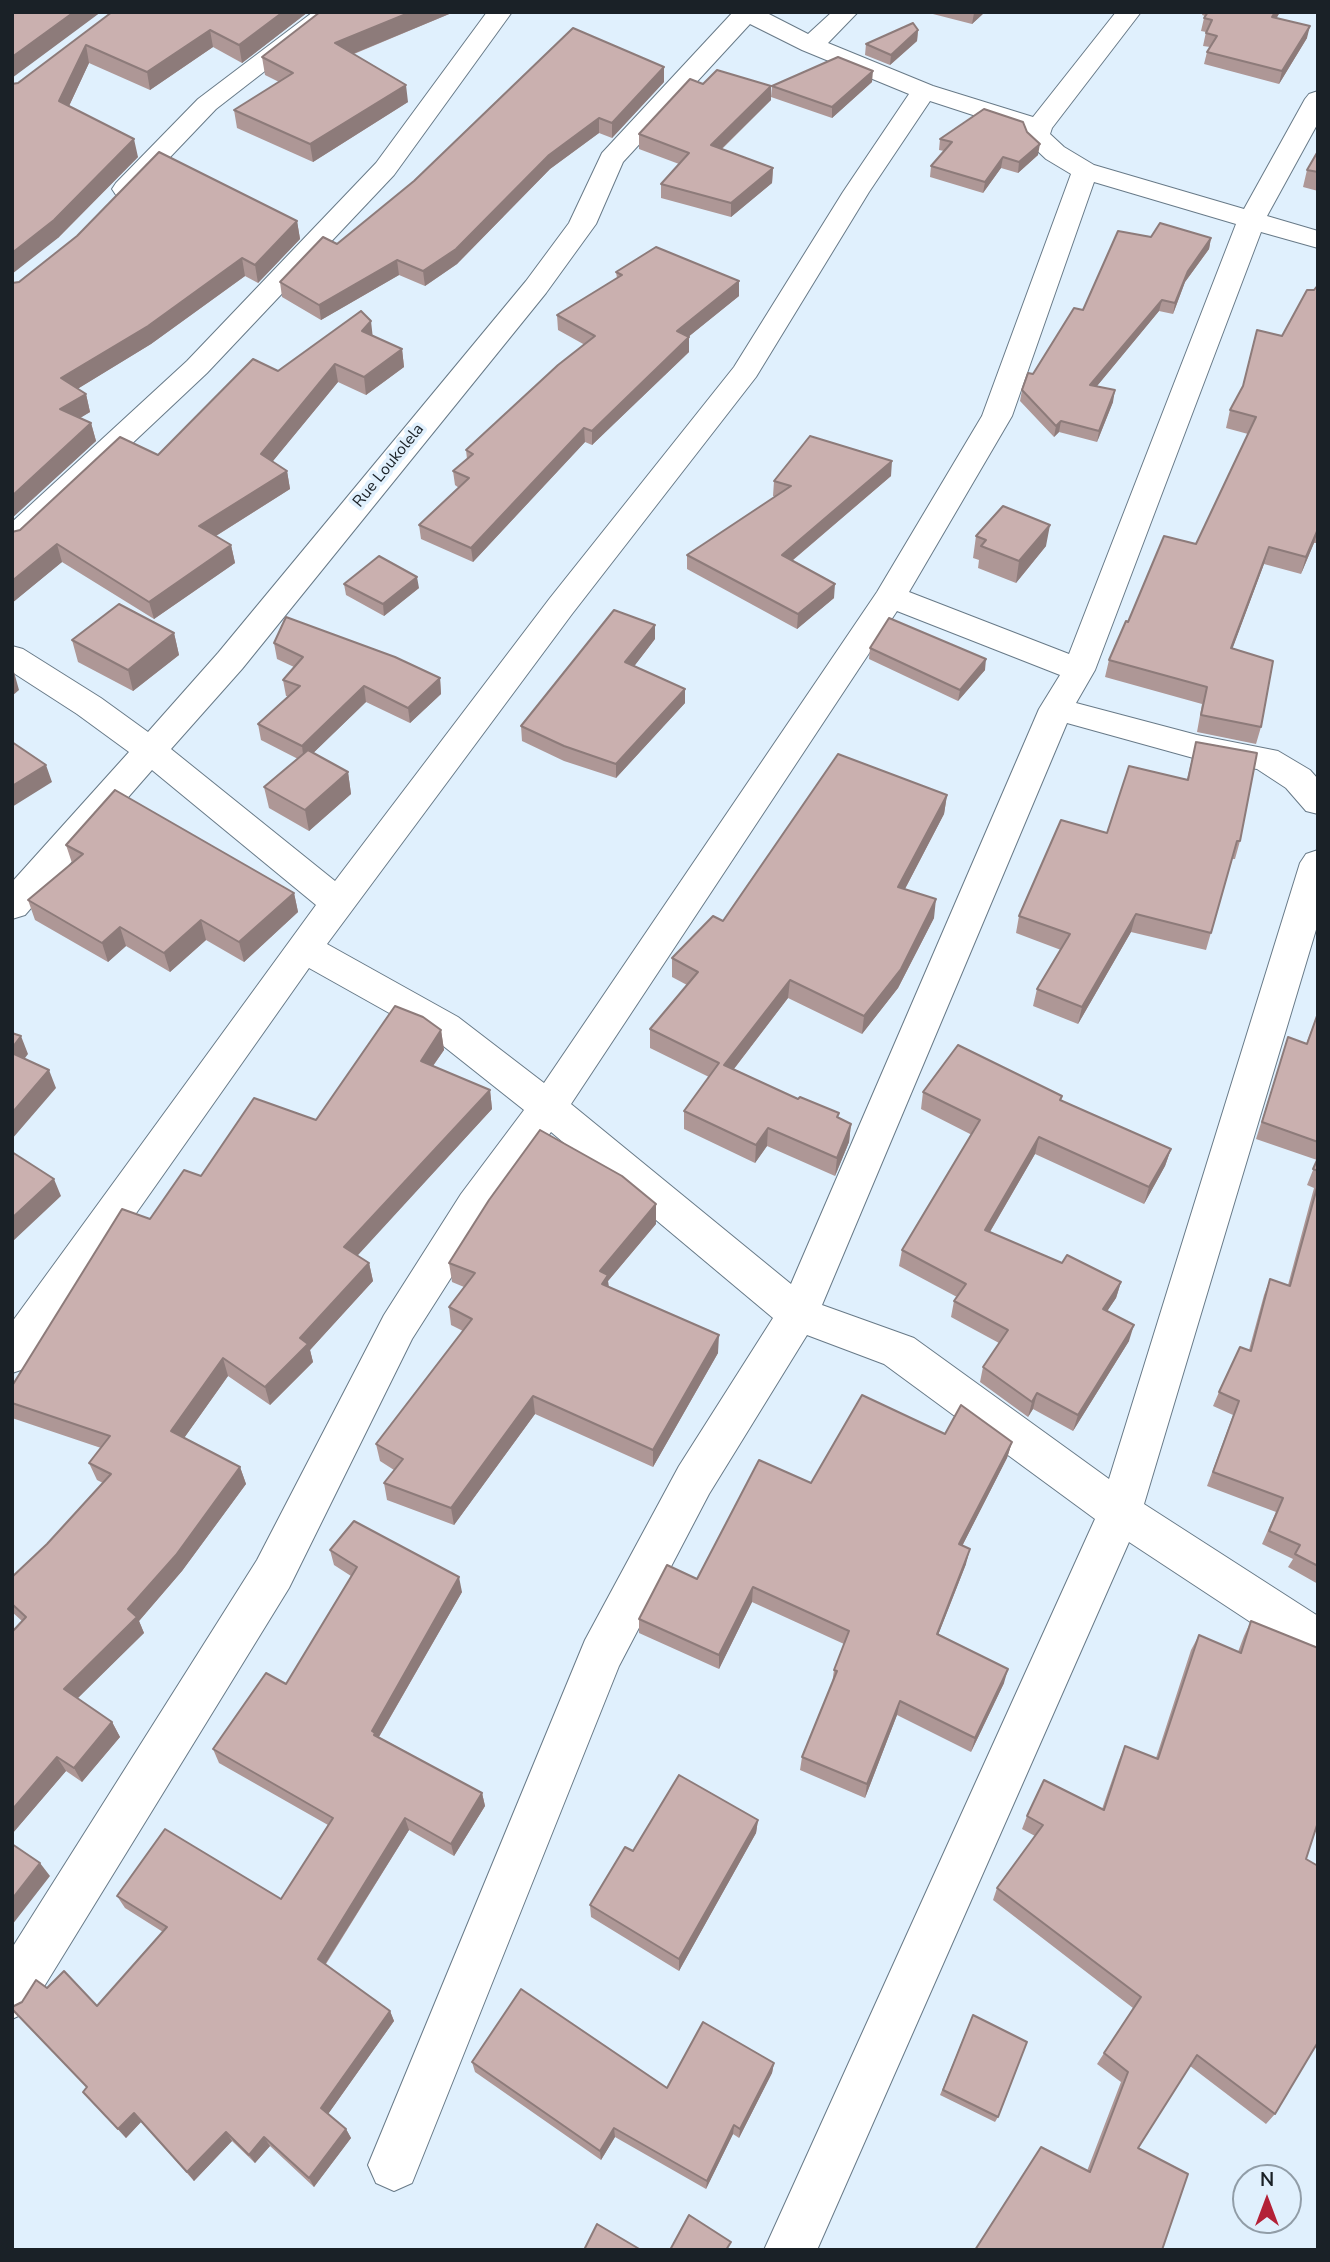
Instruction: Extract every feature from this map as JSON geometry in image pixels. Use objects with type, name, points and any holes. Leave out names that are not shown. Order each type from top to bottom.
[{"type":"street","points":[[106,208],[207,104],[330,12]]},
{"type":"street","points":[[12,539],[197,367],[384,169],[500,12]]},
{"type":"street","points":[[811,45],[846,12]]},
{"type":"street","points":[[1129,12],[1039,127],[1037,136],[1046,146],[1085,171],[1318,240]]},
{"type":"street","points":[[746,13],[811,45],[924,91],[1039,127]]},
{"type":"street","name":"Rue Loukolela","points":[[12,906],[230,661],[536,287],[582,224],[611,159],[746,13]]},
{"type":"street","points":[[12,1355],[304,948],[561,606],[746,371],[856,192],[924,91]]},
{"type":"street","points":[[394,2165],[601,1655],[694,1480],[798,1314],[1056,709],[1079,670],[1252,219],[1318,99]]},
{"type":"street","points":[[12,1994],[273,1574],[398,1327],[475,1206],[548,1107],[890,597],[997,415],[1085,171]]},
{"type":"street","points":[[890,597],[1079,670]]},
{"type":"street","points":[[12,657],[89,706],[151,751],[338,903]]},
{"type":"street","points":[[1056,709],[1197,747],[1265,759],[1297,779],[1318,802]]},
{"type":"street","points":[[790,2250],[1120,1512],[1318,863]]},
{"type":"street","points":[[304,948],[445,1027],[548,1107],[798,1314],[900,1352],[1120,1512],[1318,1641]]},
{"type":"building","points":[[12,12],[74,12],[12,57]]},
{"type":"building","points":[[112,12],[283,12],[239,45],[210,30],[147,72],[86,45],[59,101],[134,139],[54,220],[12,253],[12,84],[18,83]]},
{"type":"building","points":[[320,12],[411,12],[335,43],[406,85],[310,144],[234,110],[293,73],[262,57]]},
{"type":"building","points":[[1208,12],[1275,12],[1272,17],[1310,26],[1282,71],[1207,52],[1217,36],[1206,33],[1212,20],[1204,18]]},
{"type":"building","points":[[913,23],[918,30],[891,55],[866,44]]},
{"type":"building","points":[[573,28],[664,67],[612,123],[599,118],[549,155],[456,249],[423,271],[397,260],[319,305],[280,282],[323,237],[337,244],[414,181]]},
{"type":"building","points":[[838,57],[873,71],[832,107],[772,86]]},
{"type":"building","points":[[717,70],[771,86],[711,145],[773,168],[731,203],[661,184],[689,153],[639,134],[690,79],[703,84]]},
{"type":"building","points":[[984,109],[1023,122],[1027,132],[1040,144],[1019,162],[1003,157],[985,182],[931,166],[952,142],[940,139]]},
{"type":"building","points":[[1318,151],[1318,172],[1307,170]]},
{"type":"building","points":[[159,152],[297,221],[255,265],[242,258],[148,326],[61,378],[86,394],[60,409],[91,423],[12,496],[12,283],[19,282],[77,236]]},
{"type":"building","points":[[1160,223],[1211,238],[1188,271],[1175,303],[1162,300],[1090,385],[1115,390],[1099,431],[1061,421],[1056,426],[1022,390],[1028,373],[1033,374],[1074,308],[1083,310],[1118,231],[1151,237]]},
{"type":"building","points":[[656,247],[739,281],[677,331],[689,337],[592,431],[584,428],[471,548],[419,525],[469,478],[453,471],[473,454],[466,450],[558,365],[595,336],[557,315],[622,275],[616,272]]},
{"type":"building","points":[[1318,285],[1318,529],[1306,557],[1269,547],[1231,648],[1273,661],[1261,727],[1201,715],[1207,687],[1109,660],[1164,536],[1196,544],[1256,417],[1230,410],[1243,386],[1257,330],[1282,336],[1307,290],[1314,290]]},
{"type":"building","points":[[361,311],[371,321],[362,331],[402,349],[364,377],[335,364],[261,454],[287,471],[199,526],[231,545],[149,602],[57,544],[12,581],[12,532],[20,530],[120,437],[158,455],[253,359],[278,371]]},
{"type":"building","points":[[810,436],[892,461],[782,555],[835,584],[798,614],[687,555],[791,486],[774,481]]},
{"type":"building","points":[[1003,506],[1050,525],[1019,561],[981,546],[986,540],[976,536]]},
{"type":"building","points":[[379,556],[417,577],[383,604],[344,584]]},
{"type":"building","points":[[119,604],[174,633],[128,670],[72,640]]},
{"type":"building","points":[[614,610],[655,625],[625,662],[685,689],[616,764],[564,746],[521,726]]},
{"type":"building","points":[[286,617],[395,657],[440,678],[408,708],[364,686],[302,746],[258,724],[300,686],[283,680],[303,657],[274,643]]},
{"type":"building","points":[[889,618],[986,659],[960,690],[870,648]]},
{"type":"building","points":[[12,742],[46,765],[12,786]]},
{"type":"building","points":[[1196,742],[1257,753],[1240,841],[1237,841],[1211,933],[1136,914],[1082,1007],[1037,989],[1070,934],[1019,916],[1061,820],[1107,833],[1129,766],[1188,780]]},
{"type":"building","points":[[308,750],[348,772],[305,810],[264,787]]},
{"type":"building","points":[[838,754],[947,795],[898,887],[936,899],[901,969],[864,1016],[790,980],[724,1065],[798,1099],[800,1097],[839,1113],[837,1117],[851,1124],[837,1158],[768,1128],[756,1145],[684,1111],[719,1063],[650,1029],[698,972],[672,958],[713,916],[723,921]]},
{"type":"building","points":[[115,790],[294,893],[239,942],[201,920],[164,953],[120,927],[102,943],[28,900],[83,854],[66,845]]},
{"type":"building","points":[[395,1006],[423,1017],[441,1030],[421,1061],[490,1090],[344,1247],[369,1263],[300,1338],[308,1344],[265,1387],[223,1358],[171,1431],[240,1467],[176,1555],[128,1609],[137,1617],[64,1689],[112,1722],[74,1768],[57,1757],[12,1810],[12,1632],[26,1617],[12,1604],[12,1577],[47,1544],[111,1474],[89,1463],[110,1436],[12,1403],[12,1386],[122,1209],[150,1219],[184,1170],[201,1176],[254,1098],[316,1120]]},
{"type":"building","points":[[1318,1013],[1318,1142],[1262,1122],[1288,1037],[1307,1044]]},
{"type":"building","points":[[12,1033],[21,1036],[12,1048]]},
{"type":"building","points":[[958,1045],[1062,1096],[1060,1100],[1171,1149],[1149,1187],[1039,1137],[985,1230],[1062,1263],[1067,1255],[1121,1282],[1103,1309],[1134,1325],[1078,1415],[1037,1393],[1032,1402],[983,1367],[1008,1330],[954,1301],[966,1284],[902,1250],[980,1120],[923,1092]]},
{"type":"building","points":[[12,1053],[49,1070],[12,1113]]},
{"type":"building","points":[[540,1130],[622,1176],[656,1204],[600,1271],[608,1275],[602,1284],[719,1335],[653,1450],[533,1396],[451,1508],[384,1483],[403,1459],[376,1444],[472,1319],[449,1307],[475,1273],[449,1263],[489,1200]]},
{"type":"building","points":[[12,1152],[54,1179],[12,1218]]},
{"type":"building","points":[[1318,1158],[1318,1171],[1313,1169]]},
{"type":"building","points":[[1318,1184],[1318,1566],[1295,1554],[1300,1545],[1269,1531],[1283,1498],[1213,1472],[1239,1401],[1219,1392],[1240,1347],[1251,1351],[1270,1279],[1290,1286]]},
{"type":"building","points":[[862,1395],[945,1434],[961,1405],[1012,1442],[959,1544],[970,1549],[937,1634],[1008,1669],[975,1738],[900,1701],[867,1784],[802,1757],[837,1671],[834,1670],[849,1631],[753,1587],[719,1655],[639,1619],[667,1565],[697,1579],[759,1460],[811,1483]]},
{"type":"building","points":[[354,1521],[459,1577],[372,1731],[374,1735],[482,1793],[451,1844],[405,1818],[318,1959],[390,2011],[321,2108],[346,2129],[309,2178],[264,2137],[249,2155],[226,2132],[187,2172],[134,2113],[118,2129],[83,2092],[87,2087],[12,2007],[22,2002],[36,1980],[47,1988],[64,1971],[97,2006],[167,1927],[117,1896],[165,1829],[281,1899],[333,1818],[213,1749],[266,1673],[286,1684],[357,1567],[330,1550]]},
{"type":"building","points":[[1251,1621],[1318,1648],[1318,1822],[1306,1859],[1318,1866],[1318,2042],[1275,2114],[1197,2055],[1138,2148],[1188,2174],[1162,2250],[975,2250],[1041,2147],[1090,2172],[1128,2072],[1104,2053],[1141,1997],[997,1888],[1043,1825],[1027,1816],[1044,1780],[1104,1810],[1125,1746],[1158,1759],[1199,1635],[1241,1653]]},
{"type":"building","points":[[679,1775],[758,1820],[679,1959],[590,1905],[625,1847],[633,1851]]},
{"type":"building","points":[[12,1844],[40,1863],[12,1899]]},
{"type":"building","points":[[521,1989],[667,2088],[703,2022],[774,2063],[740,2129],[734,2125],[707,2181],[614,2128],[600,2151],[472,2062]]},
{"type":"building","points":[[973,2015],[1027,2042],[998,2117],[943,2090]]},
{"type":"building","points":[[689,2215],[731,2242],[726,2250],[670,2250]]},
{"type":"building","points":[[597,2224],[641,2250],[584,2250]]}]
